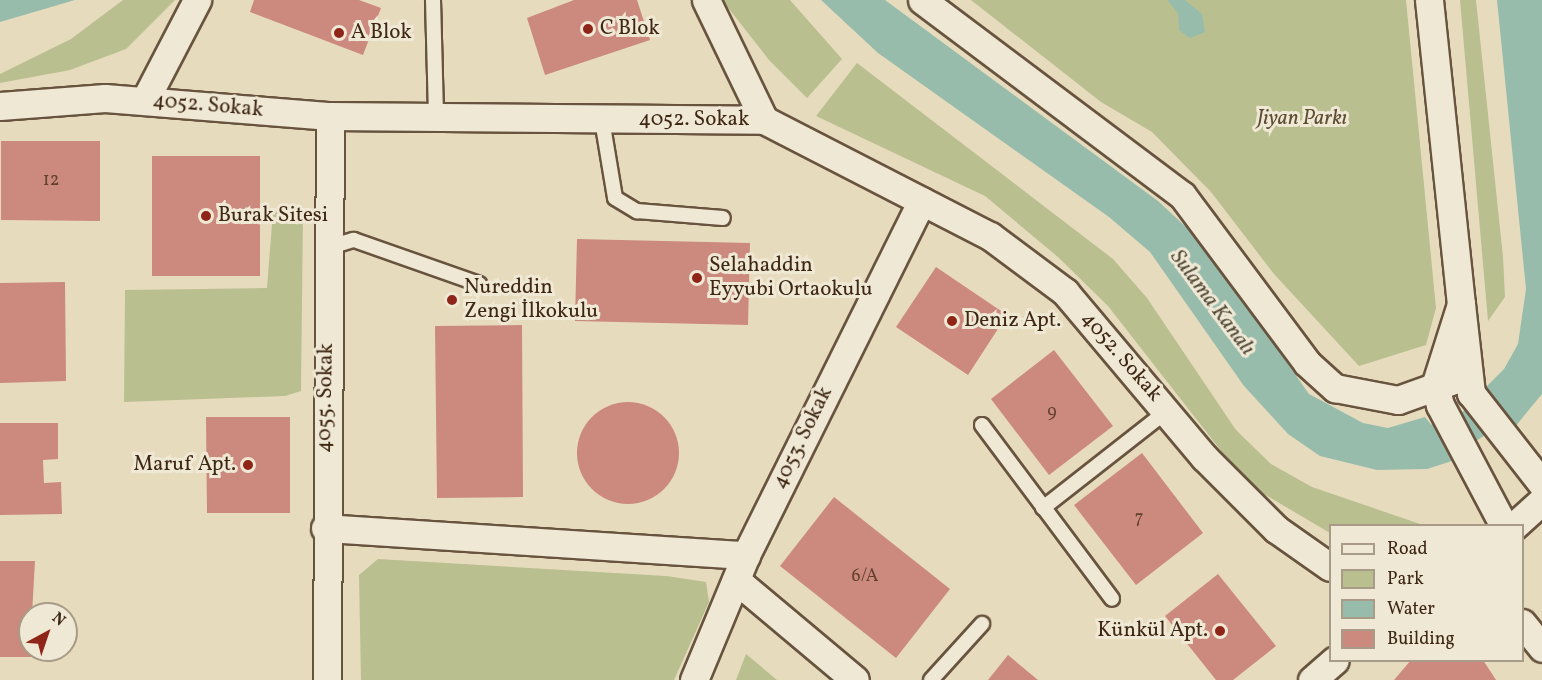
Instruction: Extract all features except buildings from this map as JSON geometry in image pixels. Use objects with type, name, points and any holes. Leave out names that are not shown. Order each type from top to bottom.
[{"type":"street","points":[[145,100],[197,0]]},
{"type":"street","points":[[706,0],[764,120]]},
{"type":"street","points":[[922,0],[1182,195],[1307,363],[1335,388],[1398,400],[1435,386],[1470,388]]},
{"type":"street","points":[[1429,0],[1470,388],[1542,484]]},
{"type":"street","name":"4052. Sokak","points":[[0,106],[145,100],[330,116],[764,120],[990,236],[1065,292],[1168,410],[1204,457],[1268,521],[1327,572]]},
{"type":"street","name":"4055. Sokak","points":[[327,680],[325,528],[330,116]]},
{"type":"street","name":"4053. Sokak","points":[[694,680],[746,555],[922,201]]},
{"type":"street","points":[[1461,304],[1435,386],[1444,412],[1472,457],[1504,524]]},
{"type":"street","points":[[1515,524],[1542,501]]},
{"type":"street","points":[[325,528],[746,555]]},
{"type":"street","points":[[736,580],[855,680]]},
{"type":"street","points":[[1524,626],[1542,648]]},
{"type":"street","points":[[1312,680],[1333,662]]},
{"type":"lane","points":[[433,0],[436,118]]},
{"type":"lane","points":[[602,120],[615,198],[637,211],[723,218]]},
{"type":"lane","points":[[327,248],[354,240],[479,284]]},
{"type":"lane","points":[[1043,508],[1168,410]]},
{"type":"lane","points":[[982,425],[1112,598]]},
{"type":"lane","points":[[932,680],[982,624]]},
{"type":"green space","points":[[123,0],[175,0],[126,49],[70,70],[0,83],[0,74],[71,39]]},
{"type":"green space","points":[[722,0],[790,0],[842,59],[807,98],[769,60]]},
{"type":"green space","name":"Jiyan Parkı","points":[[971,0],[1406,0],[1436,308],[1426,345],[1359,366],[1274,274],[1211,192],[1152,132],[1101,102]]},
{"type":"green space","points":[[1460,0],[1476,0],[1503,257],[1505,297],[1488,321]]},
{"type":"green space","points":[[857,63],[1113,259],[1147,298],[1236,430],[1271,464],[1312,487],[1420,524],[1329,524],[1329,532],[1247,484],[1108,306],[1058,257],[985,196],[816,116]]},
{"type":"green space","points":[[273,211],[303,213],[301,391],[285,396],[124,402],[125,290],[267,288]]},
{"type":"green space","points":[[378,559],[666,576],[706,582],[709,602],[674,680],[361,680],[359,575]]},
{"type":"green space","points":[[746,654],[777,680],[736,680]]},
{"type":"water","points":[[0,0],[75,0],[0,22]]},
{"type":"water","points":[[821,0],[885,0],[1158,201],[1201,241],[1309,394],[1363,423],[1388,428],[1425,417],[1458,459],[1427,469],[1377,470],[1320,456],[1288,434],[1244,386],[1150,252],[1109,217],[878,53]]},
{"type":"water","points":[[1167,0],[1185,0],[1202,14],[1205,32],[1190,38],[1179,30],[1178,13]]},
{"type":"water","points":[[1497,0],[1542,0],[1542,394],[1514,428],[1485,388],[1504,369],[1518,344],[1526,289]]},
{"type":"waterway","name":"Sulama Kanalı","points":[[1399,446],[1453,437],[1514,397],[1542,347]]},
{"type":"place","name":"C Blok","points":[[588,29]]},
{"type":"place","name":"A Blok","points":[[339,33]]},
{"type":"place","name":"Burak Sitesi","points":[[206,216]]},
{"type":"place","name":"Selahaddin Eyyubi Ortaokulu","points":[[697,278]]},
{"type":"place","name":"Nureddin Zengi İlkokulu","points":[[452,300]]},
{"type":"place","name":"Deniz Apt.","points":[[952,321]]},
{"type":"place","name":"Maruf Apt.","points":[[248,465]]},
{"type":"place","name":"Künkül Apt.","points":[[1220,631]]}]
